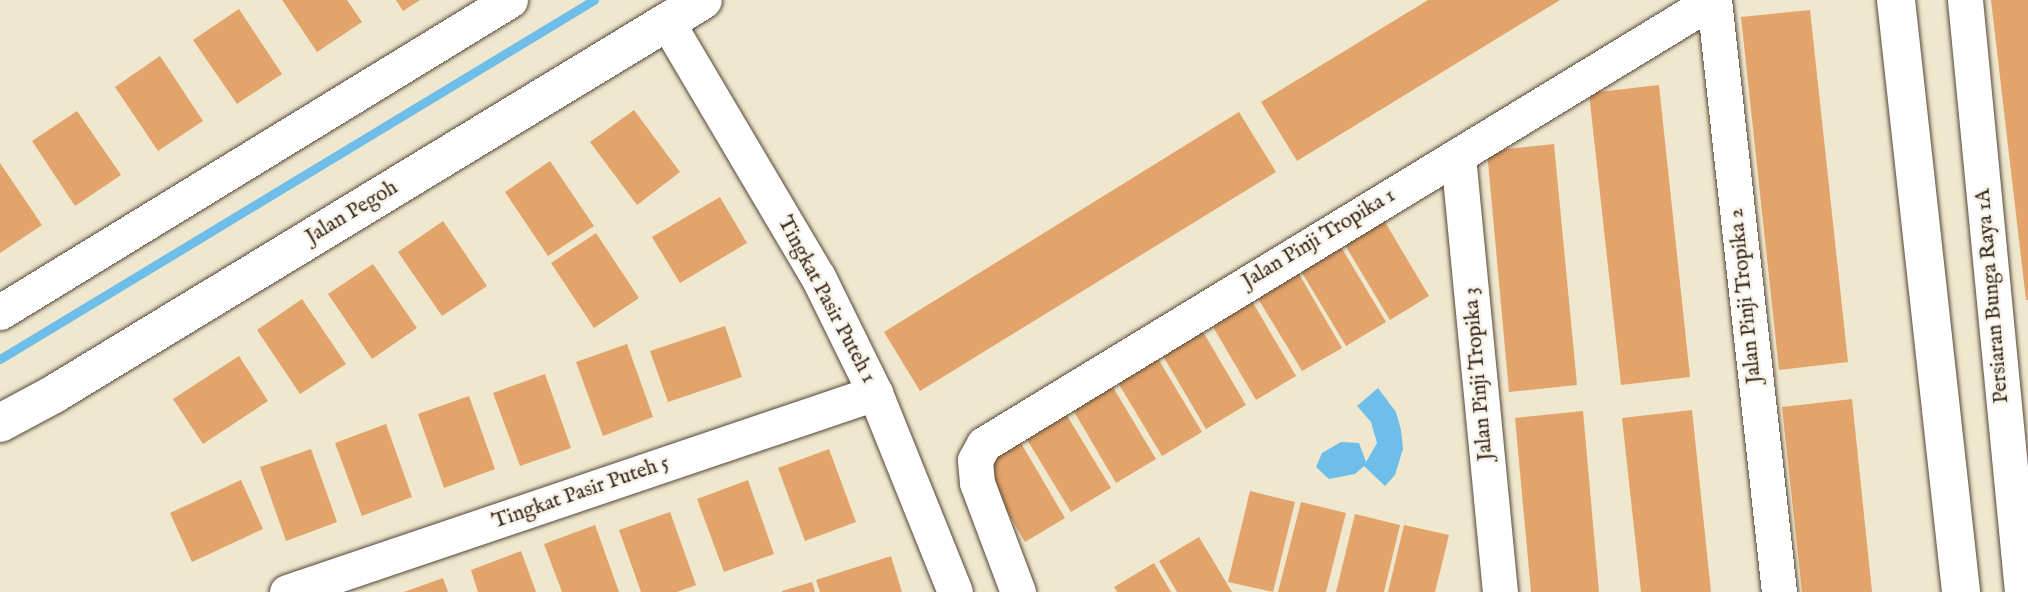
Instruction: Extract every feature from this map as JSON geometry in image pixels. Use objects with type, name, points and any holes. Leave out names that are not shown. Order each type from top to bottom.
[{"type":"street","points":[[0,312],[510,0]]},
{"type":"street","name":"Jalan Pegoh","points":[[0,422],[54,394],[704,0]]},
{"type":"street","name":"Jalan Pinji Tropika 1","points":[[1018,592],[984,510],[975,460],[984,444],[1714,0]]},
{"type":"street","name":"Jalan Pinji Tropika 2","points":[[1714,0],[1779,592]]},
{"type":"street","points":[[1896,0],[1961,592]]},
{"type":"street","name":"Persiaran Bunga Raya 1A","points":[[1965,0],[2022,592]]},
{"type":"street","name":"Tingkat Pasir Puteh 1","points":[[667,22],[818,277],[875,393],[956,592]]},
{"type":"street","name":"Jalan Pinji Tropika 3","points":[[1458,156],[1500,592]]},
{"type":"street","name":"Tingkat Pasir Puteh 5","points":[[287,592],[875,393]]},
{"type":"water","points":[[1378,388],[1396,412],[1401,430],[1403,449],[1395,475],[1385,486],[1364,466],[1355,474],[1329,479],[1316,467],[1322,453],[1341,442],[1359,443],[1366,462],[1377,443],[1371,422],[1357,406]]},
{"type":"building","points":[[282,0],[347,0],[362,22],[317,52]]},
{"type":"building","points":[[396,0],[420,0],[403,11]]},
{"type":"building","points":[[1428,0],[1560,0],[1297,161],[1261,102]]},
{"type":"building","points":[[1991,0],[2028,0],[2028,300],[2026,300]]},
{"type":"building","points":[[239,9],[282,74],[237,104],[193,40]]},
{"type":"building","points":[[1810,10],[1848,362],[1779,370],[1741,17]]},
{"type":"building","points":[[160,56],[203,121],[158,151],[115,87]]},
{"type":"building","points":[[1659,85],[1690,377],[1621,385],[1589,93]]},
{"type":"building","points":[[634,110],[680,172],[637,205],[590,142]]},
{"type":"building","points":[[77,111],[121,175],[75,206],[32,141]]},
{"type":"building","points":[[1239,112],[1276,172],[920,391],[884,332]]},
{"type":"building","points":[[1554,144],[1577,385],[1509,392],[1487,151]]},
{"type":"building","points":[[550,161],[594,226],[548,256],[505,192]]},
{"type":"building","points":[[0,163],[42,225],[0,253]]},
{"type":"building","points":[[720,197],[747,243],[680,283],[652,237]]},
{"type":"building","points":[[1382,217],[1429,296],[1390,320],[1342,240]]},
{"type":"building","points":[[443,221],[487,286],[442,316],[398,252]]},
{"type":"building","points":[[596,233],[639,298],[594,328],[551,263]]},
{"type":"building","points":[[1338,242],[1386,322],[1346,346],[1298,266]]},
{"type":"building","points":[[373,264],[417,328],[372,359],[328,294]]},
{"type":"building","points":[[1295,267],[1342,348],[1302,371],[1254,292]]},
{"type":"building","points":[[1249,296],[1296,376],[1256,400],[1209,320]]},
{"type":"building","points":[[302,299],[346,364],[300,394],[257,330]]},
{"type":"building","points":[[1199,325],[1246,405],[1206,429],[1159,349]]},
{"type":"building","points":[[725,326],[742,377],[668,402],[650,351]]},
{"type":"building","points":[[627,344],[653,417],[603,436],[576,362]]},
{"type":"building","points":[[1154,352],[1202,432],[1162,456],[1114,376]]},
{"type":"building","points":[[239,356],[268,401],[203,444],[173,399]]},
{"type":"building","points":[[545,374],[571,448],[520,466],[493,393]]},
{"type":"building","points":[[1108,379],[1156,459],[1116,483],[1069,403]]},
{"type":"building","points":[[469,396],[495,469],[444,488],[418,414]]},
{"type":"building","points":[[1852,399],[1872,592],[1802,592],[1782,407]]},
{"type":"building","points":[[1063,409],[1111,488],[1071,512],[1023,433]]},
{"type":"building","points":[[1692,410],[1711,592],[1641,592],[1622,418]]},
{"type":"building","points":[[1583,411],[1599,592],[1531,592],[1515,418]]},
{"type":"building","points":[[386,424],[412,497],[362,516],[335,443]]},
{"type":"building","points":[[1018,438],[1065,518],[1025,542],[978,462]]},
{"type":"building","points":[[311,449],[337,522],[286,541],[260,467]]},
{"type":"building","points":[[829,449],[856,522],[805,541],[778,468]]},
{"type":"building","points":[[241,480],[263,529],[192,562],[170,513]]},
{"type":"building","points":[[748,480],[774,554],[724,572],[697,499]]},
{"type":"building","points":[[1250,491],[1295,502],[1273,592],[1228,582]]},
{"type":"building","points":[[1301,502],[1346,513],[1326,592],[1278,592]]},
{"type":"building","points":[[670,512],[696,585],[677,592],[641,592],[619,530]]},
{"type":"building","points":[[1355,514],[1400,525],[1384,592],[1336,592]]},
{"type":"building","points":[[595,525],[619,592],[562,592],[544,544]]},
{"type":"building","points":[[1404,525],[1449,535],[1435,592],[1388,592]]},
{"type":"building","points":[[1199,537],[1232,592],[1177,592],[1159,561]]},
{"type":"building","points":[[521,551],[536,592],[478,592],[471,570]]},
{"type":"building","points":[[891,556],[902,592],[820,592],[816,580]]},
{"type":"building","points":[[1154,563],[1171,592],[1117,592],[1114,587]]},
{"type":"building","points":[[443,578],[448,592],[404,592]]},
{"type":"building","points":[[812,582],[815,592],[782,592],[782,591]]},
{"type":"waterway","points":[[0,359],[594,0]]}]
